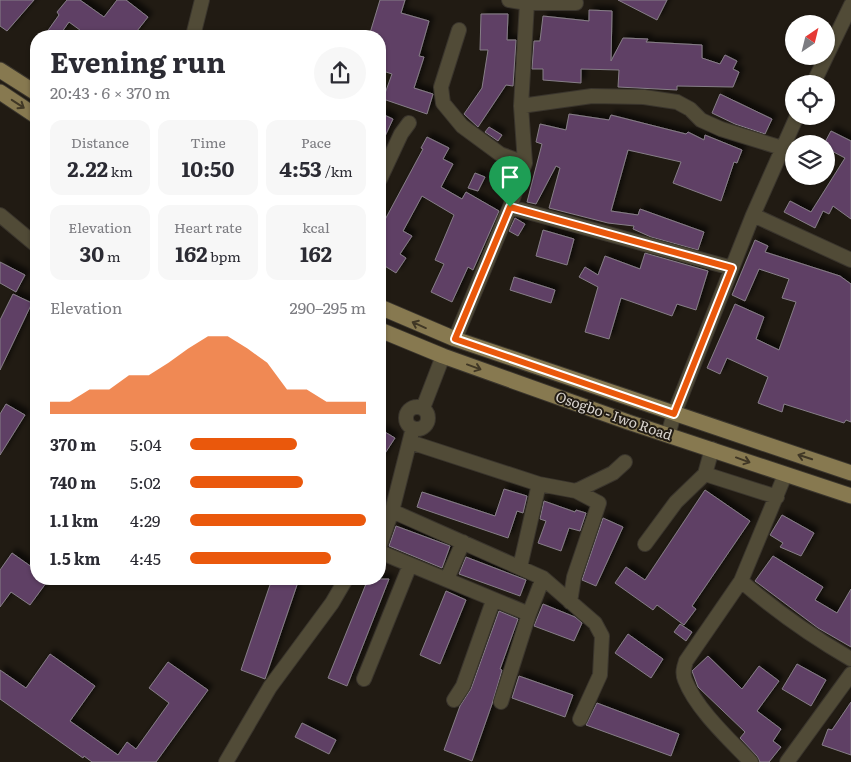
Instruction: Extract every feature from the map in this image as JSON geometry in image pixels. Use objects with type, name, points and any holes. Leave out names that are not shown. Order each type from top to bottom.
[{"type":"main road","points":[[0,70],[30,89]]},
{"type":"main road","points":[[0,92],[30,112]]},
{"type":"main road","name":"Osogbo - Iwo Road","points":[[386,310],[455,339],[851,473]]},
{"type":"main road","name":"Osogbo - Iwo Road","points":[[386,332],[443,356],[668,435],[851,496]]},
{"type":"street","points":[[194,30],[202,0]]},
{"type":"street","points":[[509,0],[527,3],[576,3]]},
{"type":"street","points":[[455,339],[510,207],[526,163],[521,106],[527,3]]},
{"type":"street","points":[[817,75],[851,5]]},
{"type":"street","points":[[458,30],[441,87],[443,103],[462,126],[500,154],[526,163]]},
{"type":"street","points":[[521,106],[592,96],[644,97],[677,102],[708,123],[782,148]]},
{"type":"street","points":[[386,166],[401,134],[409,123]]},
{"type":"street","points":[[668,435],[674,414],[753,215],[793,125]]},
{"type":"street","points":[[510,207],[732,268]]},
{"type":"street","points":[[0,215],[30,240]]},
{"type":"street","points":[[753,215],[851,260]]},
{"type":"street","points":[[386,528],[414,428],[406,421],[407,414],[415,407],[423,408],[443,356]]},
{"type":"street","points":[[410,442],[539,484],[576,491],[599,503],[574,577],[570,602]]},
{"type":"street","points":[[645,544],[676,502],[705,474],[712,449]]},
{"type":"street","points":[[576,491],[613,473],[625,462]]},
{"type":"street","points":[[705,474],[777,497]]},
{"type":"street","points":[[751,762],[702,707],[685,680],[683,671],[686,661],[741,580],[785,475]]},
{"type":"street","points":[[520,567],[539,484]]},
{"type":"street","points":[[392,510],[543,578],[595,623],[602,636],[600,674],[580,719]]},
{"type":"street","points":[[447,579],[463,542]]},
{"type":"street","points":[[386,555],[447,579],[493,601],[529,614]]},
{"type":"street","points":[[364,679],[410,565]]},
{"type":"street","points":[[501,702],[529,614],[543,578]]},
{"type":"street","points":[[741,580],[811,636],[851,659]]},
{"type":"street","points":[[226,762],[270,687],[332,603],[342,585]]},
{"type":"street","points":[[454,700],[463,686],[493,601]]},
{"type":"street","points":[[787,762],[851,674]]},
{"type":"building","points":[[0,0],[34,0],[7,31],[0,26]]},
{"type":"building","points":[[67,0],[80,0],[104,17],[117,0],[126,0],[148,17],[138,30],[80,30],[69,22],[63,30],[48,30],[59,15],[57,12]]},
{"type":"building","points":[[380,0],[405,0],[401,13],[429,21],[419,56],[424,57],[414,88],[433,94],[427,114],[386,100],[386,91],[392,74],[386,72],[386,30],[371,30]]},
{"type":"building","points":[[618,0],[667,0],[657,20]]},
{"type":"building","points":[[589,10],[612,11],[611,61],[623,38],[648,39],[646,42],[702,45],[702,58],[720,64],[725,55],[737,61],[733,69],[739,72],[733,87],[677,86],[677,90],[618,87],[619,70],[581,69],[581,83],[543,80],[543,69],[532,69],[534,41],[540,41],[543,16],[589,21]]},
{"type":"building","points":[[481,14],[508,14],[507,40],[516,40],[513,86],[506,85],[478,127],[464,114],[482,88],[488,50],[480,50]]},
{"type":"building","points":[[720,94],[772,119],[765,134],[735,124],[712,113]]},
{"type":"building","points":[[569,114],[609,120],[611,115],[686,134],[688,132],[704,140],[705,135],[742,150],[737,163],[734,162],[721,201],[673,183],[681,162],[628,150],[611,211],[638,215],[640,209],[704,232],[698,250],[651,237],[633,229],[634,226],[608,223],[549,208],[560,168],[556,166],[536,204],[527,202],[542,144],[536,142],[540,124],[566,130]]},
{"type":"building","points":[[386,116],[393,119],[386,134]]},
{"type":"building","points":[[489,127],[502,135],[498,141],[485,132]]},
{"type":"building","points":[[831,131],[851,141],[851,219],[833,206],[829,214],[823,211],[815,228],[784,212],[790,201],[811,212],[828,185],[835,185],[835,174],[845,158],[835,153],[835,135],[829,135]]},
{"type":"building","points":[[427,137],[449,148],[443,159],[453,164],[441,187],[462,199],[466,192],[499,211],[473,270],[468,267],[452,302],[431,292],[444,264],[435,260],[454,215],[422,196],[403,231],[412,236],[400,254],[406,258],[396,273],[386,267],[386,218],[423,149],[421,148]]},
{"type":"building","points":[[475,173],[485,177],[478,191],[468,188]]},
{"type":"building","points":[[515,218],[525,224],[518,236],[509,231]]},
{"type":"building","points":[[543,230],[574,239],[567,265],[536,256]]},
{"type":"building","points":[[755,240],[768,246],[765,252],[840,276],[851,284],[851,422],[846,420],[844,423],[784,404],[782,412],[758,403],[768,377],[727,358],[720,374],[707,368],[735,304],[764,317],[756,339],[779,350],[796,302],[782,298],[789,279],[759,269],[745,301],[732,295]]},
{"type":"building","points":[[645,253],[708,271],[696,310],[677,304],[672,316],[621,298],[609,339],[585,332],[598,287],[579,277],[585,267],[598,275],[605,256],[640,269]]},
{"type":"building","points":[[0,262],[25,275],[16,292],[0,283]]},
{"type":"building","points":[[514,277],[555,290],[551,303],[510,290]]},
{"type":"building","points":[[13,294],[30,302],[30,307],[0,370],[0,320]]},
{"type":"building","points":[[6,404],[25,415],[0,455],[0,414]]},
{"type":"building","points":[[386,433],[395,438],[386,452]]},
{"type":"building","points":[[504,489],[527,496],[523,513],[517,511],[508,538],[417,507],[422,492],[495,516]]},
{"type":"building","points":[[705,490],[750,521],[692,606],[696,609],[684,625],[657,605],[653,610],[615,583],[626,567],[645,580]]},
{"type":"building","points":[[544,501],[575,512],[576,510],[586,513],[580,531],[569,528],[561,551],[538,543],[546,521],[540,519]]},
{"type":"building","points":[[782,515],[814,533],[801,556],[780,547],[783,543],[770,535]]},
{"type":"building","points":[[603,518],[623,527],[596,586],[582,580]]},
{"type":"building","points":[[396,526],[450,546],[442,568],[389,546]]},
{"type":"building","points":[[12,553],[30,566],[30,585],[45,585],[30,605],[11,592],[0,607],[0,570]]},
{"type":"building","points":[[773,556],[823,587],[815,600],[837,613],[851,589],[851,647],[818,628],[755,581]]},
{"type":"building","points":[[466,557],[526,580],[520,596],[459,574]]},
{"type":"building","points":[[386,579],[389,579],[347,686],[328,678],[366,585],[386,585]]},
{"type":"building","points":[[270,585],[297,585],[265,679],[241,670]]},
{"type":"building","points":[[446,591],[466,600],[440,664],[420,655]]},
{"type":"building","points":[[543,604],[575,617],[582,623],[574,641],[534,626]]},
{"type":"building","points":[[499,611],[518,619],[500,669],[502,670],[492,704],[472,761],[444,750],[460,706],[471,689]]},
{"type":"building","points":[[680,624],[692,632],[686,641],[674,632]]},
{"type":"building","points":[[628,634],[663,659],[651,678],[615,653]]},
{"type":"building","points":[[50,654],[95,686],[70,721],[118,755],[127,742],[136,749],[169,703],[149,688],[168,662],[208,690],[156,762],[92,762],[84,756],[83,758],[0,699],[0,670],[26,688]]},
{"type":"building","points":[[708,656],[742,689],[759,666],[779,681],[757,711],[781,729],[773,741],[781,747],[769,762],[760,762],[757,756],[740,738],[745,732],[698,687],[692,671]]},
{"type":"building","points":[[797,664],[826,680],[811,706],[782,689]]},
{"type":"building","points":[[519,676],[573,695],[565,717],[512,698]]},
{"type":"building","points":[[851,702],[851,755],[822,745],[828,729],[832,730]]},
{"type":"building","points":[[597,703],[679,734],[671,756],[586,725]]},
{"type":"building","points":[[302,723],[336,740],[329,754],[295,737]]},
{"type":"route","points":[[510,207],[732,268],[674,414],[455,339],[510,207]]}]
